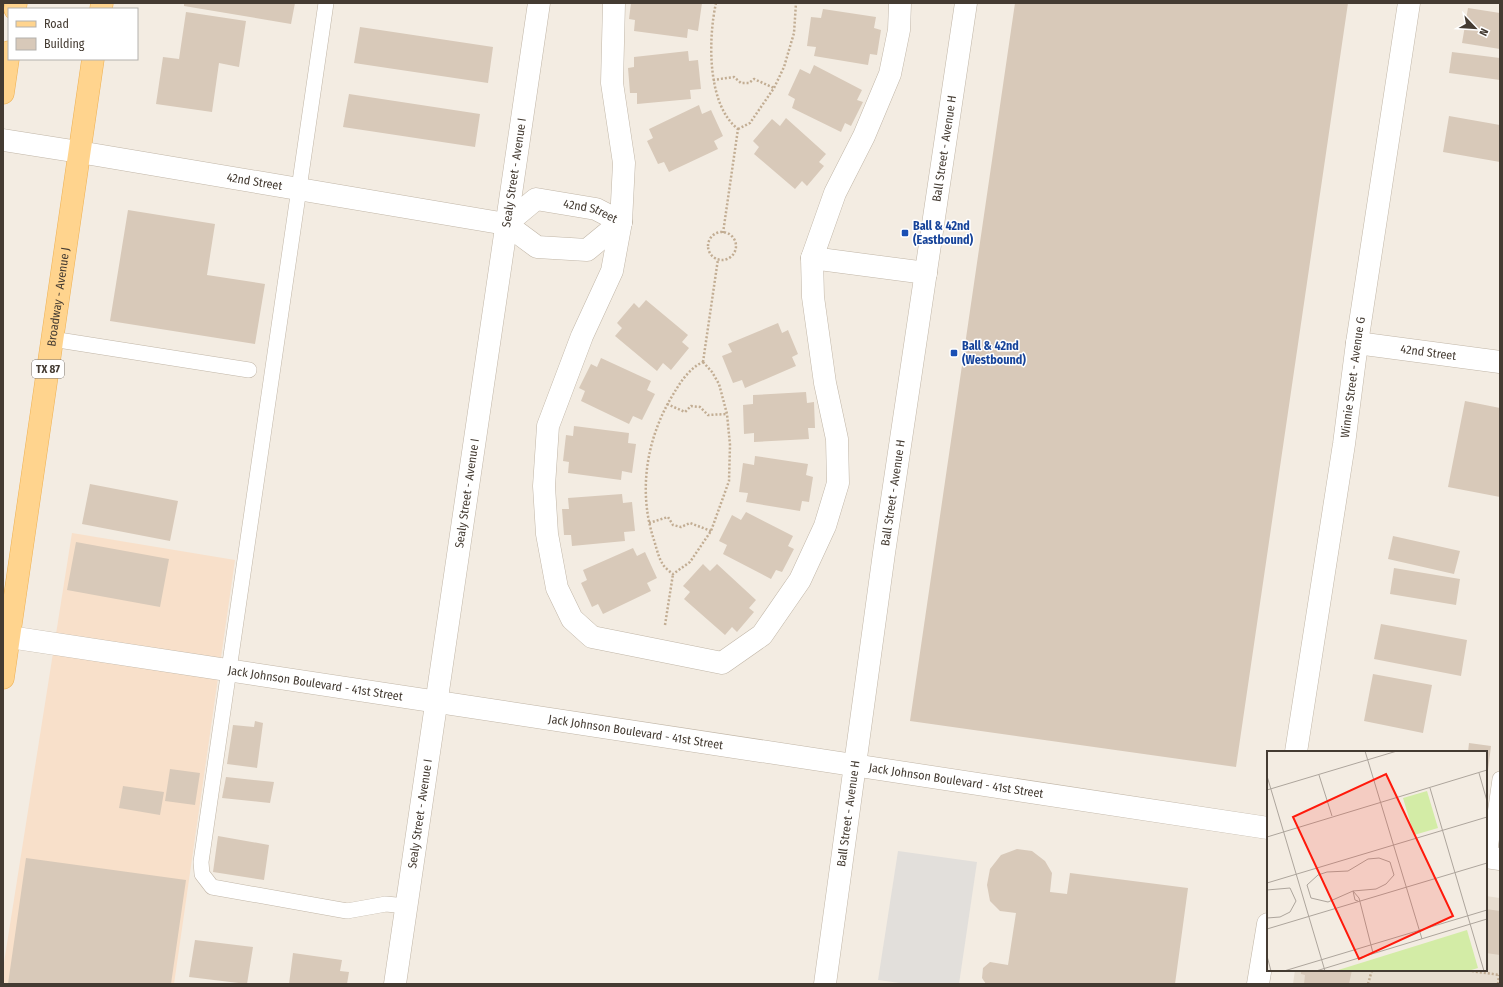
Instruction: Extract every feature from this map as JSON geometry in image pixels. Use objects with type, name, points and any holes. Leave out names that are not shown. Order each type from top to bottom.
[{"type":"main road","points":[[3,93],[8,59]]},
{"type":"main road","name":"Broadway - Avenue J","points":[[3,678],[6,636],[52,340],[93,60]]},
{"type":"street","name":"Sealy Street - Avenue I","points":[[395,984],[539,3]]},
{"type":"street","points":[[614,3],[612,83],[624,164],[621,222],[612,271],[582,336],[548,426],[544,486],[546,528],[557,588],[572,619],[592,637],[722,663],[762,635],[800,580],[825,526],[838,483],[838,439],[825,383],[813,297],[812,258],[835,193],[864,136],[890,74],[899,30],[900,3]]},
{"type":"street","name":"Ball Street - Avenue H","points":[[824,984],[885,545],[966,3]]},
{"type":"street","name":"Winnie Street - Avenue G","points":[[1296,751],[1344,444],[1357,343],[1408,3]]},
{"type":"street","name":"42nd Street","points":[[3,140],[299,188],[506,224],[537,247],[588,250],[621,222],[596,209],[536,199],[506,224]]},
{"type":"street","points":[[812,258],[926,273]]},
{"type":"street","name":"42nd Street","points":[[1357,343],[1500,362]]},
{"type":"street","name":"Jack Johnson Boulevard - 41st Street","points":[[6,636],[1267,828]]},
{"type":"street","points":[[1258,984],[1267,930]]},
{"type":"lane","points":[[326,3],[201,862],[202,874],[212,887],[347,911],[386,904],[406,906]]},
{"type":"lane","points":[[52,340],[249,370]]},
{"type":"lane","points":[[1492,858],[1500,779]]},
{"type":"path","points":[[716,3],[712,21],[711,54],[713,80],[723,110],[729,122],[738,129]]},
{"type":"path","points":[[738,129],[750,123],[774,88],[784,67],[794,33],[796,3]]},
{"type":"path","points":[[713,80],[734,77],[741,84],[749,84],[754,79],[774,88]]},
{"type":"path","points":[[723,233],[738,129]]},
{"type":"path","points":[[723,233],[731,236],[735,244],[735,248],[731,256],[727,259],[718,260],[711,255],[708,246],[714,235],[723,233]]},
{"type":"path","points":[[703,362],[718,260]]},
{"type":"path","points":[[673,574],[662,564],[649,523],[645,498],[648,457],[656,428],[667,404],[679,385],[695,366],[703,362]]},
{"type":"path","points":[[665,625],[673,574],[690,562],[711,531],[729,481],[730,445],[727,414],[719,384],[712,372],[703,362]]},
{"type":"path","points":[[667,404],[685,412],[691,406],[700,407],[708,416],[727,414]]},
{"type":"path","points":[[649,523],[668,517],[673,525],[681,527],[690,523],[711,531]]},
{"type":"path","points":[[1368,984],[1372,971]]},
{"type":"path","points":[[1471,971],[1500,975],[1498,984]]},
{"type":"shaded area","points":[[72,533],[235,560],[174,984],[3,984],[3,969]]},
{"type":"shaded area","points":[[898,851],[977,862],[959,984],[907,984],[878,980]]},
{"type":"shaded area","points":[[1487,896],[1500,898],[1500,984],[1293,984],[1295,971],[1487,971]]},
{"type":"building","points":[[184,3],[295,3],[291,24],[184,6]]},
{"type":"building","points":[[631,3],[702,3],[698,31],[688,29],[687,38],[634,31],[635,20],[629,19]]},
{"type":"building","points":[[1015,3],[1348,3],[1236,767],[910,721]]},
{"type":"building","points":[[1468,8],[1500,13],[1500,49],[1462,43]]},
{"type":"building","points":[[823,9],[876,17],[874,28],[881,30],[877,55],[870,54],[868,65],[814,56],[816,47],[807,46],[811,17],[821,18]]},
{"type":"building","points":[[186,12],[246,21],[239,67],[219,63],[212,112],[156,104],[163,57],[179,59]]},
{"type":"building","points":[[360,27],[493,47],[488,83],[354,63]]},
{"type":"building","points":[[688,51],[689,61],[698,60],[701,89],[690,90],[691,99],[637,104],[637,93],[630,93],[628,68],[634,67],[634,57]]},
{"type":"building","points":[[1452,52],[1500,58],[1500,80],[1449,73]]},
{"type":"building","points":[[814,65],[862,90],[857,100],[863,102],[851,126],[845,123],[841,132],[792,108],[795,99],[788,95],[800,69],[810,74]]},
{"type":"building","points":[[349,94],[480,114],[475,147],[343,127]]},
{"type":"building","points":[[699,105],[702,114],[711,110],[723,136],[714,141],[718,149],[669,172],[664,162],[658,164],[647,141],[653,138],[649,129]]},
{"type":"building","points":[[1449,116],[1500,125],[1500,162],[1443,152]]},
{"type":"building","points":[[786,118],[826,154],[819,162],[824,166],[807,186],[802,181],[795,189],[754,154],[759,147],[753,141],[772,119],[780,126]]},
{"type":"building","points":[[128,210],[215,224],[207,275],[265,284],[255,344],[110,321]]},
{"type":"building","points":[[646,300],[688,335],[682,342],[689,348],[671,370],[663,363],[657,371],[615,336],[622,328],[617,323],[634,303],[639,308]]},
{"type":"building","points":[[778,323],[782,333],[788,330],[798,354],[792,357],[796,366],[745,388],[742,380],[733,383],[722,356],[732,352],[728,344]]},
{"type":"building","points":[[601,358],[651,381],[647,390],[655,394],[642,420],[633,416],[629,424],[581,401],[585,391],[579,388],[591,364],[597,367]]},
{"type":"building","points":[[806,392],[807,403],[814,402],[815,428],[808,428],[809,439],[754,442],[754,433],[744,434],[743,405],[753,404],[753,395]]},
{"type":"building","points":[[1465,401],[1500,408],[1500,497],[1448,487]]},
{"type":"building","points":[[574,426],[629,433],[628,443],[636,444],[632,473],[622,471],[621,480],[568,473],[569,462],[563,461],[566,435],[573,436]]},
{"type":"building","points":[[755,456],[808,464],[806,475],[813,477],[809,502],[802,501],[800,511],[746,502],[748,493],[739,492],[743,463],[754,465]]},
{"type":"building","points":[[90,484],[178,501],[170,541],[82,524]]},
{"type":"building","points":[[622,494],[623,503],[632,502],[635,531],[624,532],[625,541],[572,546],[571,535],[564,535],[562,509],[569,509],[568,498]]},
{"type":"building","points":[[746,512],[793,536],[788,546],[794,549],[782,572],[776,570],[771,579],[723,554],[727,545],[719,541],[732,515],[741,520]]},
{"type":"building","points":[[1393,536],[1460,551],[1454,574],[1388,559]]},
{"type":"building","points":[[76,542],[169,559],[160,607],[67,590]]},
{"type":"building","points":[[633,548],[637,556],[645,552],[657,578],[647,583],[651,591],[603,614],[598,604],[592,607],[581,583],[587,580],[583,570]]},
{"type":"building","points":[[703,564],[710,571],[717,564],[756,600],[749,608],[754,612],[737,632],[732,627],[725,635],[684,599],[690,592],[683,586]]},
{"type":"building","points":[[1394,568],[1460,579],[1456,605],[1390,594]]},
{"type":"building","points":[[1381,624],[1467,640],[1461,676],[1374,659]]},
{"type":"building","points":[[1373,674],[1432,685],[1423,733],[1364,721]]},
{"type":"building","points":[[255,721],[263,723],[257,768],[227,764],[233,725],[254,727]]},
{"type":"building","points":[[1469,743],[1491,746],[1487,779],[1487,751],[1468,751]]},
{"type":"building","points":[[170,769],[200,773],[195,805],[165,801]]},
{"type":"building","points":[[226,777],[274,782],[270,803],[222,798]]},
{"type":"building","points":[[123,786],[164,792],[160,815],[119,808]]},
{"type":"building","points":[[218,836],[269,845],[264,880],[213,872]]},
{"type":"building","points":[[1017,849],[1032,851],[1045,861],[1052,873],[1050,892],[1067,894],[1070,873],[1188,888],[1175,984],[986,984],[982,978],[983,968],[990,962],[1008,965],[1016,913],[1000,911],[990,901],[987,885],[990,869],[1001,855]]},
{"type":"building","points":[[26,858],[186,880],[171,984],[8,984]]},
{"type":"building","points":[[1487,909],[1500,911],[1500,955],[1487,953]]},
{"type":"building","points":[[195,940],[253,947],[247,984],[189,977]]},
{"type":"building","points":[[293,953],[342,960],[340,971],[349,972],[347,984],[289,984]]},
{"type":"building","points":[[1301,971],[1352,971],[1349,984],[1304,984],[1305,975],[1301,974]]},
{"type":"place","name":"Ball & 42nd (Eastbound)","points":[[905,233]]},
{"type":"place","name":"Ball & 42nd (Westbound)","points":[[954,353]]}]
